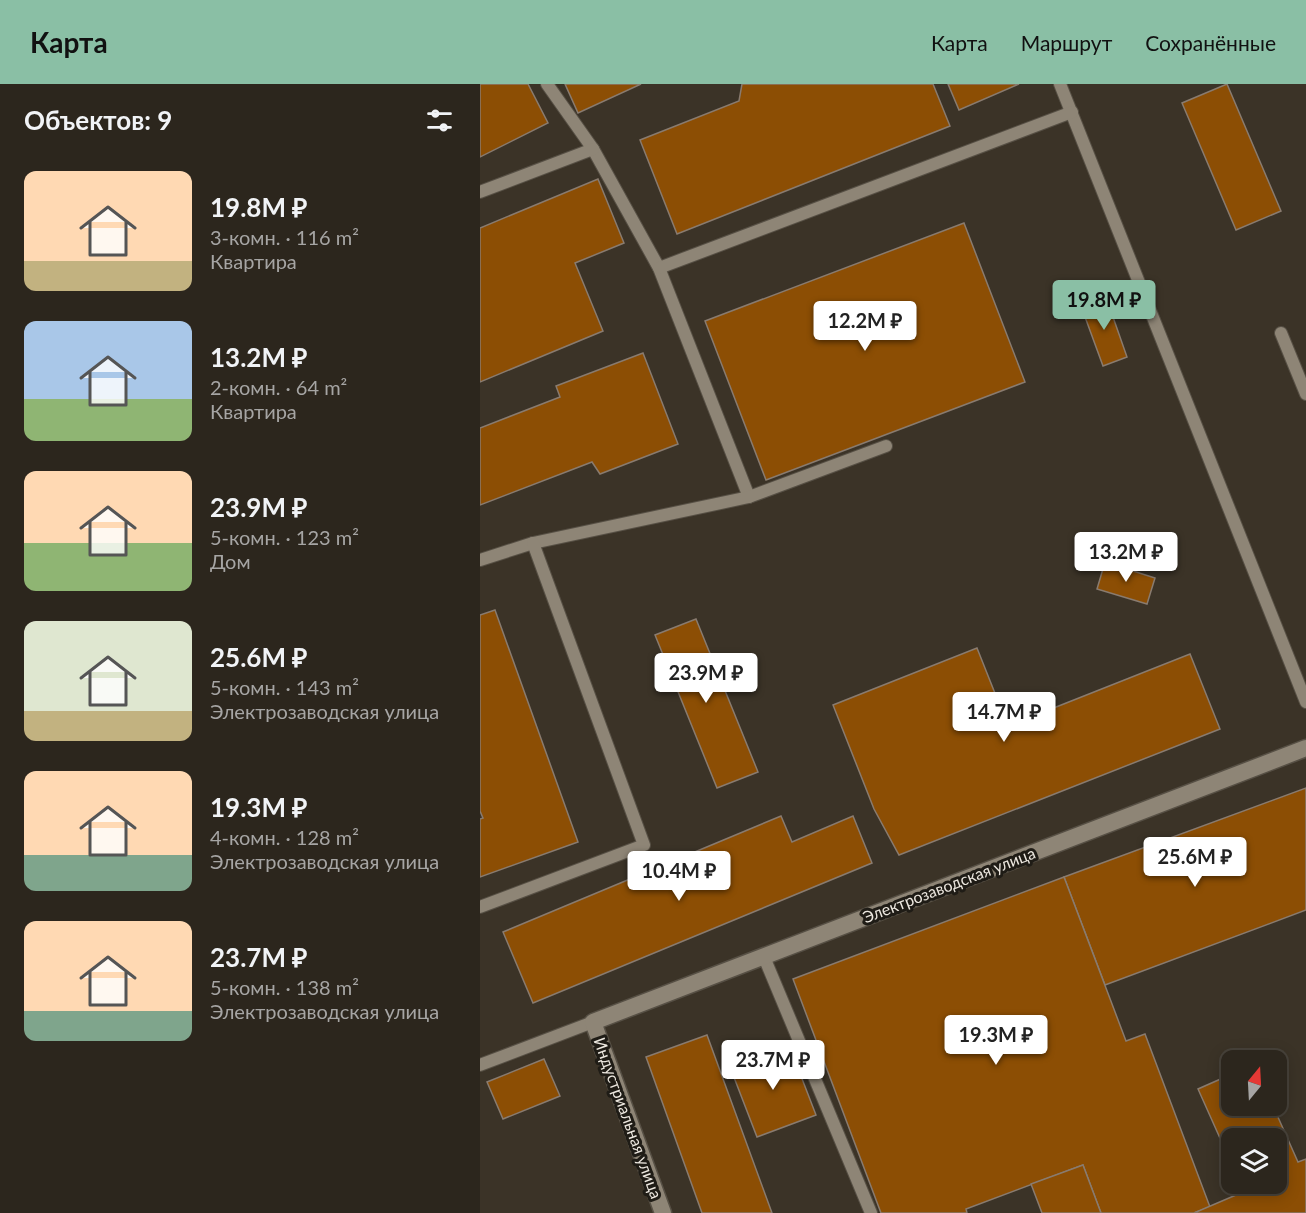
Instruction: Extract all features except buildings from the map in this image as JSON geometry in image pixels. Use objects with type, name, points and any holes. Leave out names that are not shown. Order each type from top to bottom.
[{"type":"street","name":"Электрозаводская улица","points":[[593,1022],[1306,748]]},
{"type":"street","name":"Индустриальная улица","points":[[593,1022],[663,1213]]},
{"type":"lane","points":[[547,84],[593,149],[659,268],[749,497]]},
{"type":"lane","points":[[1060,84],[1306,702]]},
{"type":"lane","points":[[659,268],[1072,112]]},
{"type":"lane","points":[[480,192],[593,149]]},
{"type":"lane","points":[[1281,333],[1306,394]]},
{"type":"lane","points":[[480,560],[533,543],[749,497],[886,446]]},
{"type":"lane","points":[[480,907],[644,845],[533,543]]},
{"type":"lane","points":[[764,957],[871,1213]]},
{"type":"lane","points":[[480,1065],[593,1022]]}]
